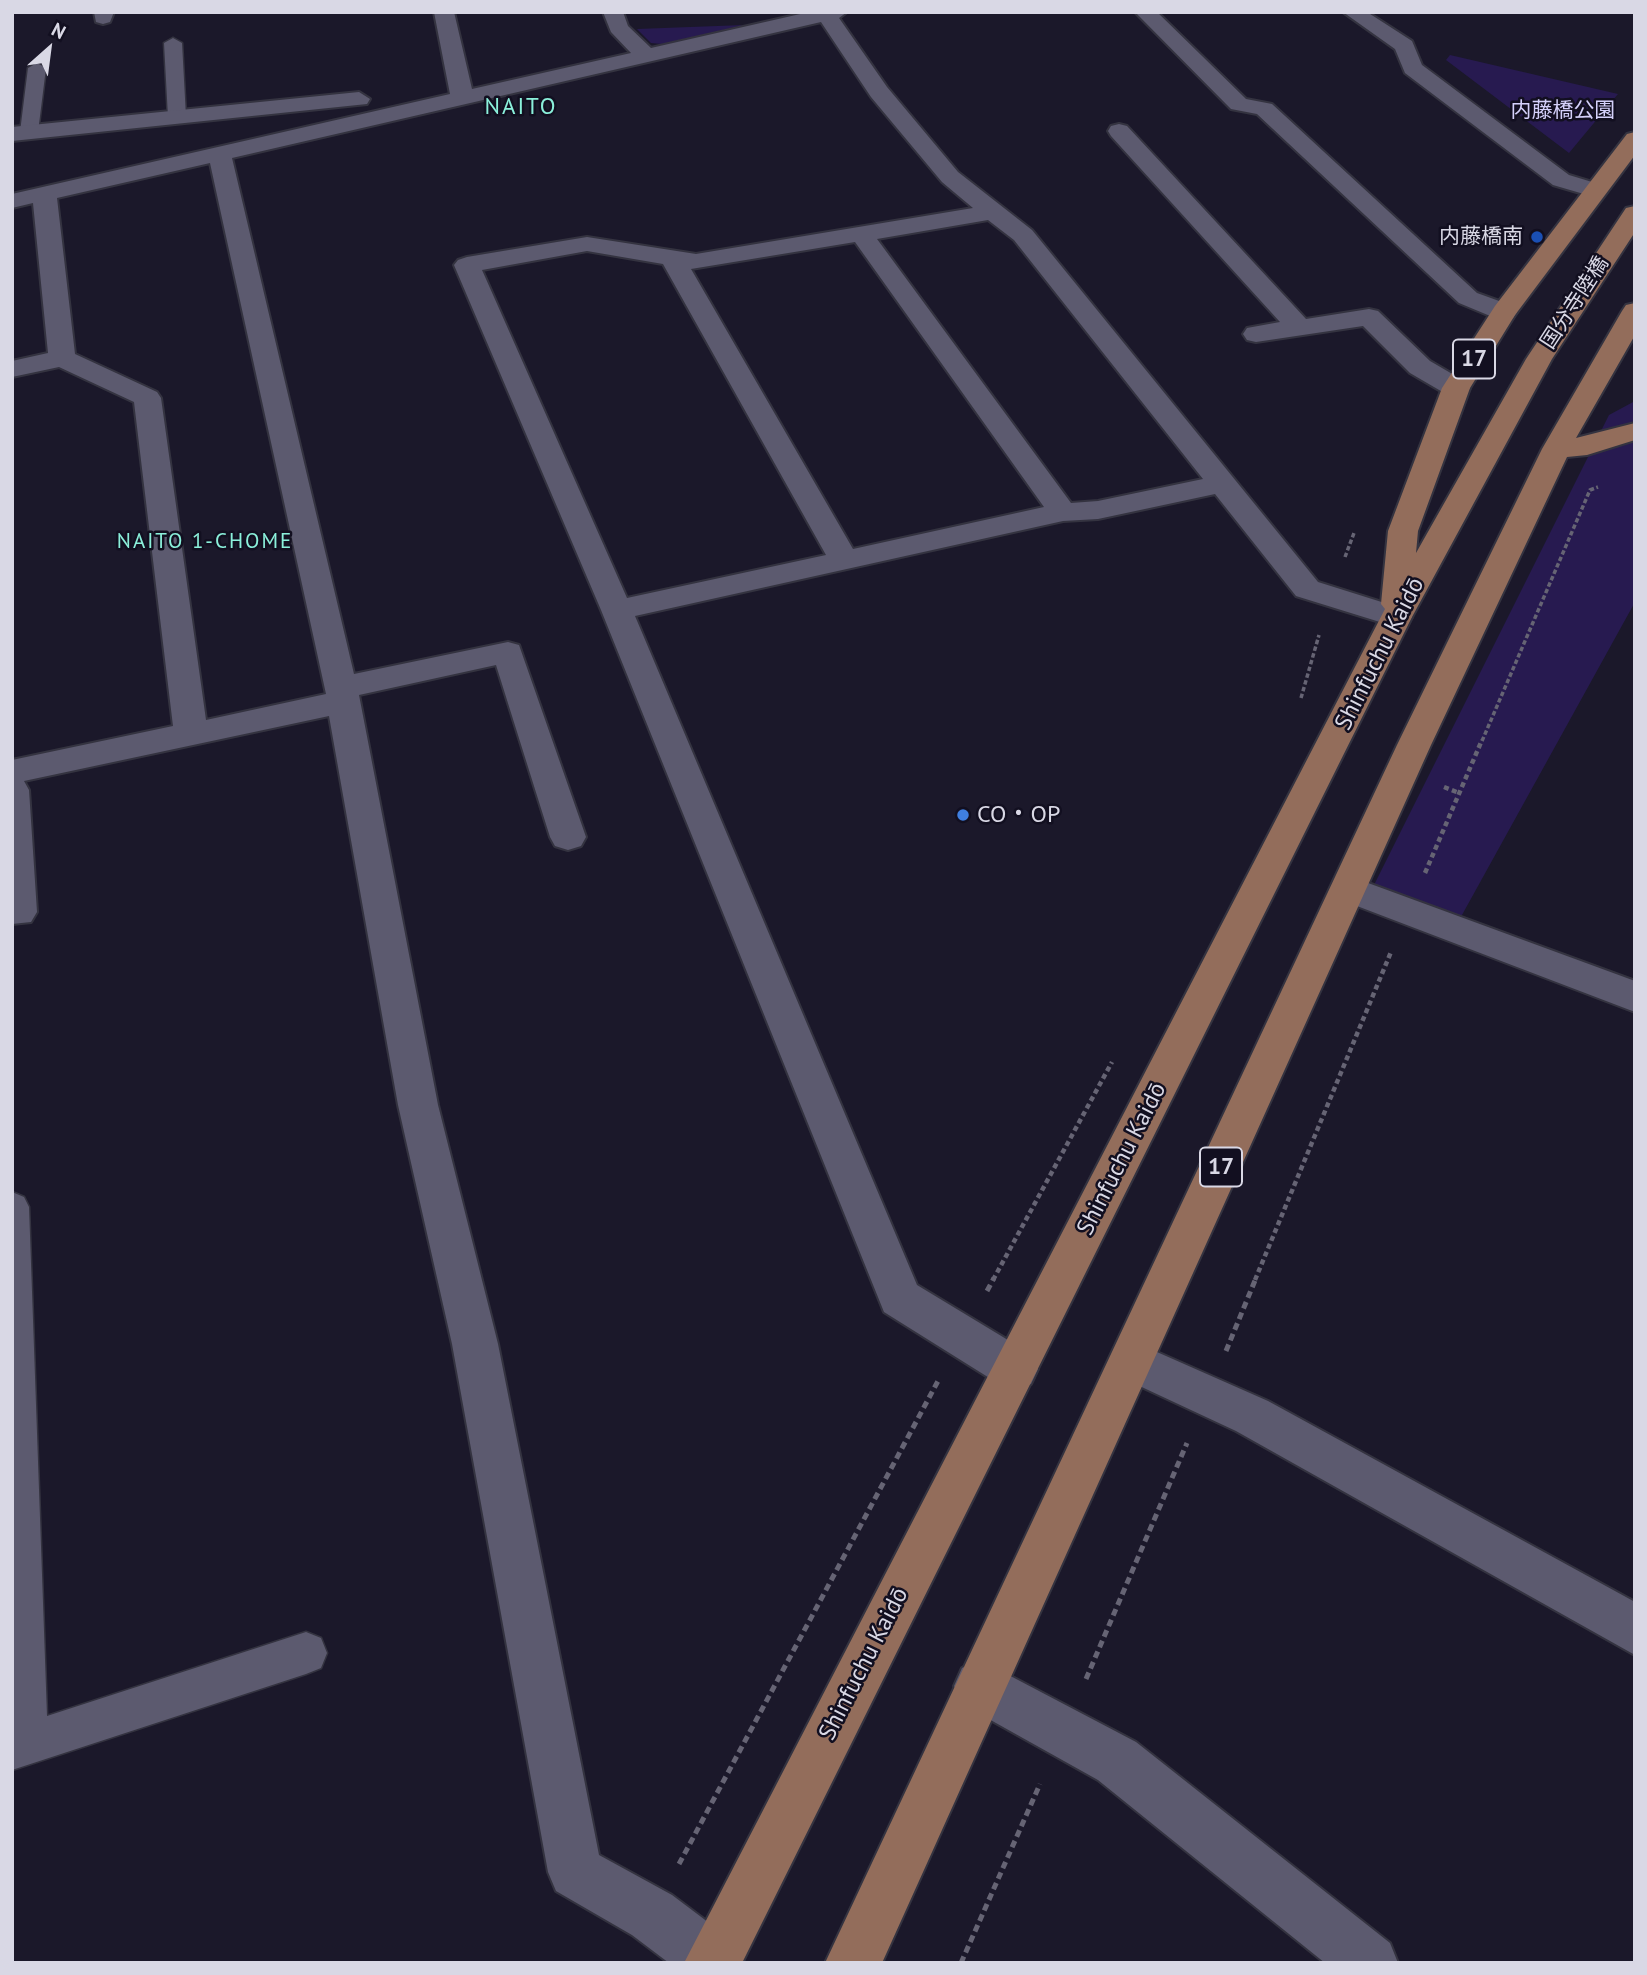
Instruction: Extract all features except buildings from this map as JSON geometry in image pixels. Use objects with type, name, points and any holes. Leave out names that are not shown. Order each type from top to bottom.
[{"type":"main road","name":"17","points":[[1396,617],[1402,531],[1456,388],[1504,312],[1635,139]]},
{"type":"main road","name":"国分寺陸橋","points":[[1539,359],[1635,213]]},
{"type":"main road","name":"17","points":[[853,1963],[1414,746],[1556,449],[1635,311]]},
{"type":"main road","name":"Shinfuchu Kaidō","points":[[712,1962],[1396,617],[1539,359]]},
{"type":"main road","points":[[1556,449],[1587,446],[1635,431]]},
{"type":"street","points":[[444,12],[462,96]]},
{"type":"street","points":[[613,12],[618,28],[648,55]]},
{"type":"street","points":[[1145,12],[1239,104],[1264,110],[1468,298],[1504,312]]},
{"type":"street","points":[[1353,12],[1404,46],[1413,68],[1561,180],[1594,190]]},
{"type":"street","points":[[12,201],[648,55],[772,19],[832,13],[879,92],[950,177],[1023,235],[1307,589],[1396,617]]},
{"type":"street","points":[[21,133],[405,95],[462,96]]},
{"type":"street","points":[[1119,131],[1299,327]]},
{"type":"street","points":[[219,152],[342,695],[418,1105],[475,1344],[575,1872],[652,1915],[712,1962]]},
{"type":"street","points":[[44,193],[62,358]]},
{"type":"street","points":[[996,211],[696,262],[587,244],[467,265],[617,610],[900,1298],[1015,1369]]},
{"type":"street","points":[[860,234],[1063,512]]},
{"type":"street","points":[[673,259],[844,560]]},
{"type":"street","points":[[1256,334],[1369,317],[1420,367],[1456,388]]},
{"type":"street","points":[[12,369],[62,358],[147,398],[191,734]]},
{"type":"street","points":[[617,610],[1063,512],[1098,510],[1222,484]]},
{"type":"street","points":[[12,772],[191,734],[508,652],[568,836]]},
{"type":"street","points":[[12,790],[15,916]]},
{"type":"street","points":[[1349,889],[1635,997]]},
{"type":"street","points":[[1132,1361],[1252,1416],[1635,1630]]},
{"type":"street","points":[[980,1686],[1116,1761],[1370,1963]]},
{"type":"lane","points":[[173,43],[177,117]]},
{"type":"lane","points":[[21,133],[37,68]]},
{"type":"lane","points":[[12,1207],[19,1746],[306,1653]]},
{"type":"path","points":[[1407,912],[1590,490],[1601,486]]},
{"type":"path","points":[[1298,707],[1331,596],[1359,520]]},
{"type":"path","points":[[652,1915],[1114,1058]]},
{"type":"green space","points":[[744,25],[662,44],[651,43],[637,29]]},
{"type":"green space","name":"内藤橋公園","points":[[1450,55],[1618,94],[1569,153],[1446,60]]},
{"type":"green space","points":[[1635,401],[1635,602],[1457,924],[1371,891],[1609,415]]},
{"type":"place","name":"内藤橋南","points":[[1537,237]]},
{"type":"place","name":"CO・OP","points":[[963,815]]},
{"type":"district","name":"NAITO","points":[[521,107]]},
{"type":"district","name":"NAITO 1-CHOME","points":[[205,542]]}]
